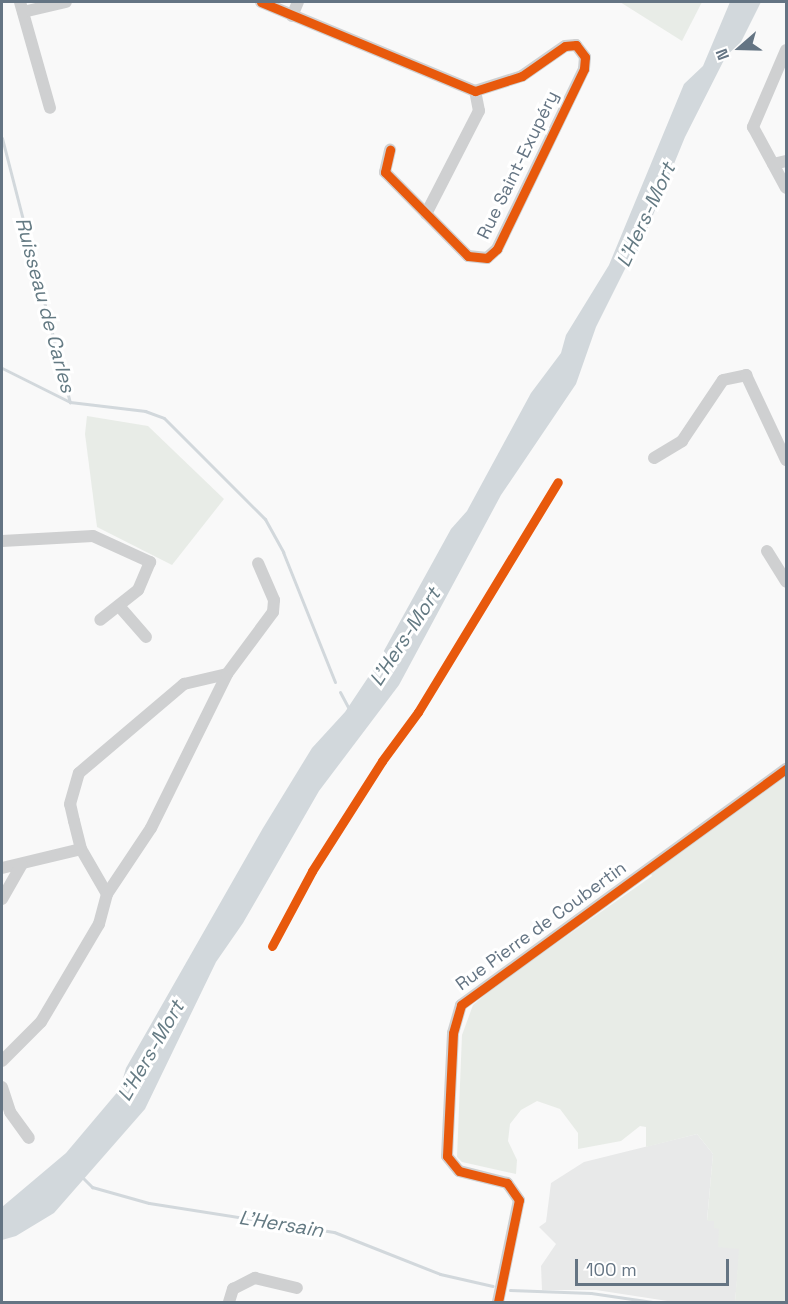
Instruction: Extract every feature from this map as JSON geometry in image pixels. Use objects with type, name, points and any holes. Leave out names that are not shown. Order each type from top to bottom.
[{"type":"street","points":[[50,108],[22,7],[66,2]]},
{"type":"street","points":[[261,2],[475,91],[479,111],[426,214]]},
{"type":"street","points":[[292,16],[298,2]]},
{"type":"street","name":"Rue Saint-Exupéry","points":[[390,150],[385,172],[468,256],[487,258],[497,249],[584,69],[585,57],[576,45],[565,46],[522,76],[475,91]]},
{"type":"street","points":[[786,50],[753,127],[786,188]]},
{"type":"street","points":[[773,164],[786,161]]},
{"type":"street","points":[[654,458],[682,441],[723,380],[746,375],[786,460]]},
{"type":"street","points":[[2,541],[93,536],[150,562],[138,591],[100,620]]},
{"type":"street","points":[[767,551],[786,581]]},
{"type":"street","points":[[2,1061],[41,1022],[99,924],[107,894],[151,828],[216,700],[226,674],[273,612],[274,600],[258,563]]},
{"type":"street","points":[[119,606],[146,638]]},
{"type":"street","points":[[107,894],[81,849],[70,804],[79,773],[184,684],[226,674]]},
{"type":"street","points":[[201,680],[216,700]]},
{"type":"street","name":"Rue Pierre de Coubertin","points":[[501,1293],[520,1210],[516,1193],[507,1183],[459,1171],[447,1156],[453,1033],[461,1005],[786,769]]},
{"type":"street","points":[[2,868],[81,849]]},
{"type":"street","points":[[2,899],[22,864]]},
{"type":"street","points":[[2,1087],[10,1112],[29,1138]]},
{"type":"street","points":[[229,1302],[233,1289],[255,1278],[297,1288]]},
{"type":"shaded area","points":[[620,2],[702,2],[682,41]]},
{"type":"shaded area","points":[[87,416],[148,426],[224,499],[172,565],[97,527],[85,434]]},
{"type":"shaded area","points":[[786,769],[786,1302],[735,1302],[739,1249],[718,1247],[719,1229],[714,1228],[714,1221],[707,1221],[713,1154],[697,1134],[646,1147],[646,1127],[640,1126],[621,1141],[578,1149],[578,1133],[560,1109],[537,1101],[521,1110],[510,1124],[508,1141],[517,1160],[516,1174],[462,1162],[457,1157],[462,1035],[473,1005],[494,987],[652,876],[648,868]]},
{"type":"shaded area","points":[[697,1134],[713,1154],[707,1220],[714,1221],[740,1248],[735,1302],[674,1302],[596,1290],[542,1290],[541,1266],[556,1244],[539,1227],[546,1222],[551,1183],[584,1162]]},
{"type":"water","name":"L'Hers-Mort","points":[[730,2],[761,2],[741,42],[726,56],[685,137],[635,259],[627,265],[596,327],[576,384],[501,495],[399,685],[319,791],[243,923],[216,962],[145,1109],[54,1213],[16,1236],[2,1240],[2,1207],[66,1153],[120,1089],[126,1068],[263,828],[312,748],[345,712],[375,667],[451,529],[467,511],[531,393],[561,353],[566,335],[609,265],[684,84],[703,66]]},
{"type":"waterway","name":"Ruisseau de Carles","points":[[2,138],[70,402]]},
{"type":"waterway","points":[[2,368],[70,402],[145,411],[164,418],[265,519],[283,552],[335,682]]},
{"type":"waterway","points":[[340,692],[349,709]]},
{"type":"waterway","name":"L'Hersain","points":[[81,1176],[92,1187],[149,1203],[334,1232],[440,1274],[493,1286]]},
{"type":"waterway","name":"L'Hersain","points":[[510,1290],[591,1293],[652,1302]]},
{"type":"cycle path","points":[[261,2],[475,91],[522,76],[565,46],[576,45],[585,57],[584,69],[497,249],[487,258],[468,256],[385,172],[390,150]]},
{"type":"cycle path","points":[[272,946],[312,871],[382,761],[418,712],[558,482]]},
{"type":"cycle path","points":[[498,1302],[519,1200],[507,1183],[459,1171],[447,1156],[453,1033],[461,1005],[786,769]]}]
